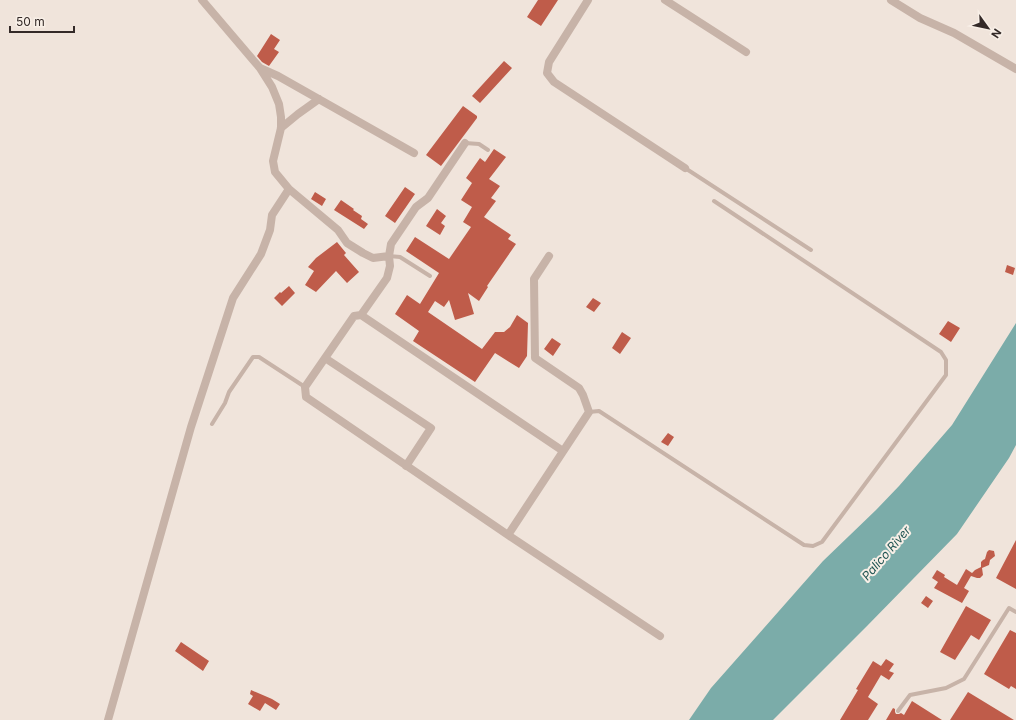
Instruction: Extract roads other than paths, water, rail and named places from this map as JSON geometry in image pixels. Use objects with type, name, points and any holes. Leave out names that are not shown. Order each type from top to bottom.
[{"type":"street","points":[[202,0],[260,68],[272,87],[279,104],[281,117],[281,128],[273,161],[275,172],[289,189],[338,230],[347,243],[373,258],[389,256]]},
{"type":"street","points":[[588,0],[549,62],[547,73],[554,82],[685,168]]},
{"type":"street","points":[[665,0],[746,52]]},
{"type":"street","points":[[891,0],[920,18],[954,33],[1016,69]]},
{"type":"street","points":[[260,68],[278,76],[414,153]]},
{"type":"street","points":[[281,128],[319,99]]},
{"type":"street","points":[[362,315],[387,278],[390,266],[389,256],[391,244],[416,207],[428,198],[465,143]]},
{"type":"street","points":[[108,720],[191,427],[233,298],[261,254],[270,230],[272,215],[289,189]]},
{"type":"street","points":[[508,535],[589,412],[579,388],[535,358],[534,279],[549,256]]},
{"type":"street","points":[[563,451],[362,315],[354,316],[305,387],[306,397],[508,535],[660,636]]},
{"type":"street","points":[[325,358],[431,428],[406,466]]},
{"type":"lane","points":[[465,143],[479,144],[488,150]]},
{"type":"lane","points":[[685,168],[810,250]]},
{"type":"lane","points":[[589,412],[599,411],[804,545],[813,546],[822,542],[946,375],[946,360],[941,352],[714,201]]},
{"type":"lane","points":[[389,256],[400,257],[430,276]]},
{"type":"lane","points":[[212,424],[225,403],[229,392],[253,357],[259,357],[305,387]]},
{"type":"lane","points":[[898,711],[910,695],[946,688],[964,679],[1009,608],[1016,612]]},
{"type":"water","name":"Palico River","points":[[1016,323],[1016,445],[1009,458],[957,534],[773,720],[689,720],[711,688],[823,561],[899,486],[952,425]]}]
